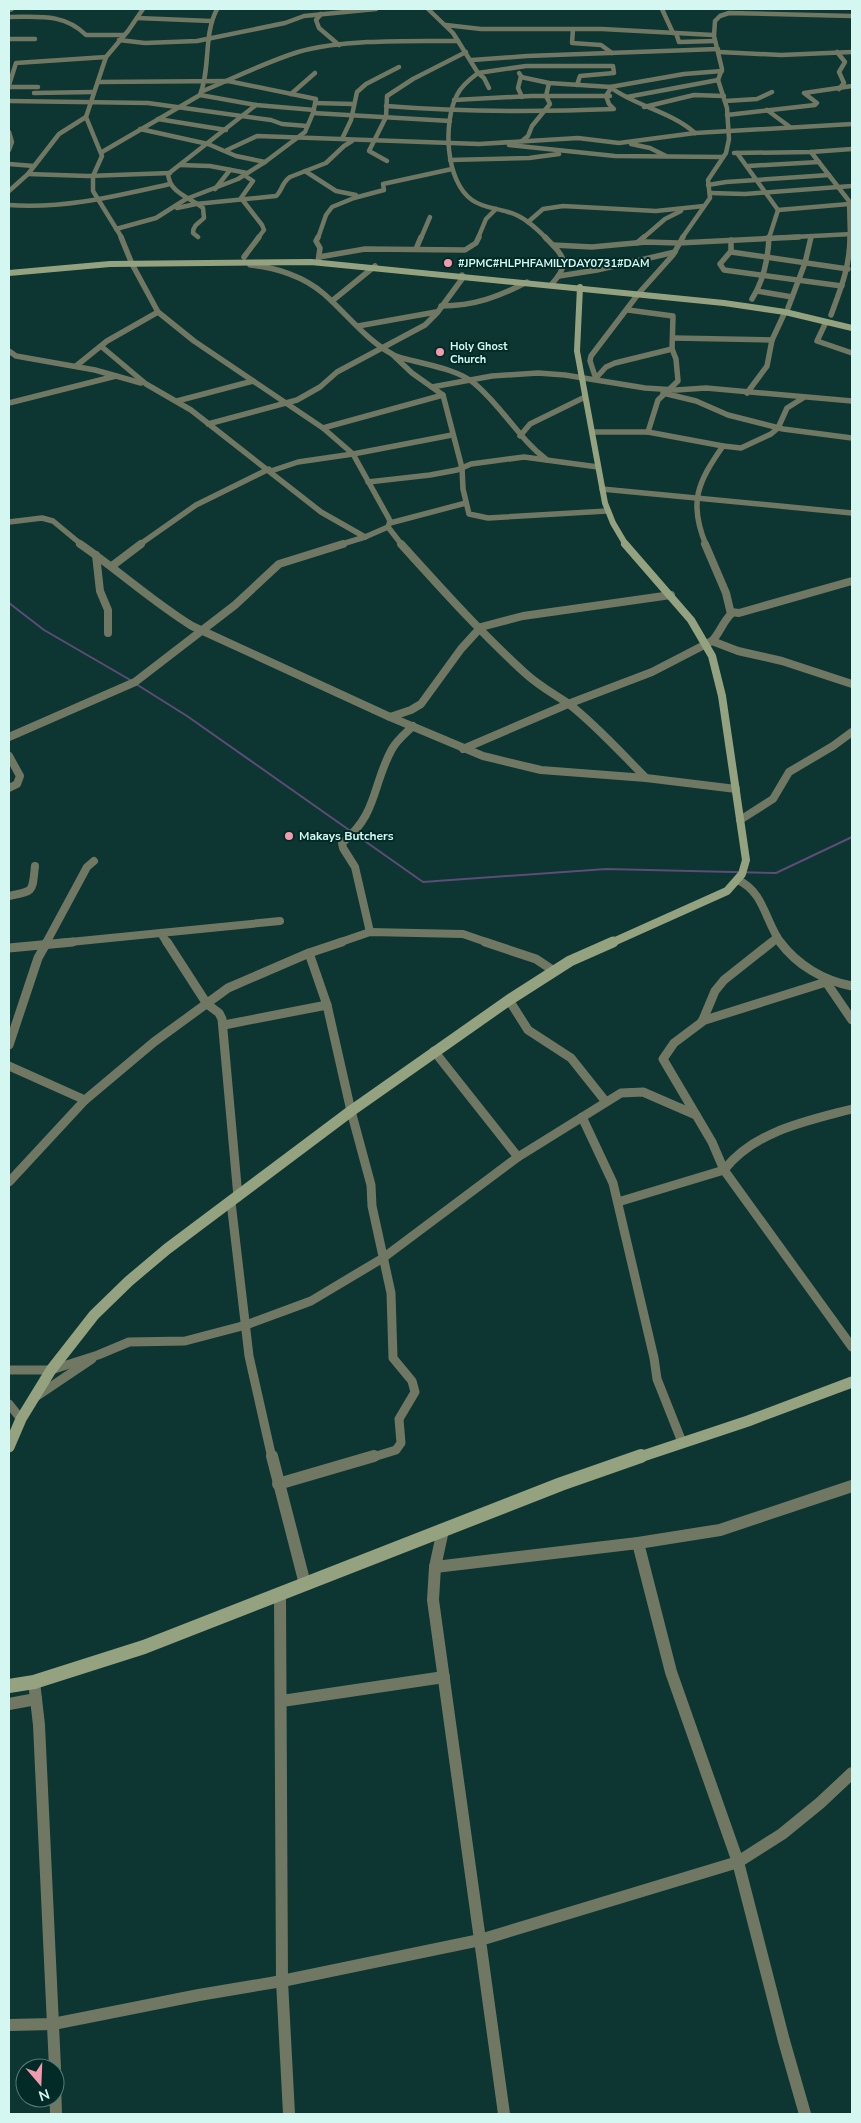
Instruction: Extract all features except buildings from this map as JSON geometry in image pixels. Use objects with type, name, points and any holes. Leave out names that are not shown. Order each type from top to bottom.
[{"type":"street","points":[[143,9],[106,57],[86,117],[102,152],[101,161],[93,176],[93,191],[123,240],[132,264],[158,312],[194,341],[323,428],[353,454],[378,498],[379,505],[388,516],[389,525],[400,543],[448,596],[534,681],[568,704],[601,732],[646,778]]},
{"type":"street","points":[[201,93],[208,38],[217,9]]},
{"type":"street","points":[[327,9],[316,20],[319,28],[339,45]]},
{"type":"street","points":[[119,40],[151,43],[192,42],[288,22],[296,17],[376,9]]},
{"type":"street","points":[[428,9],[453,33],[472,60],[478,73],[484,78],[488,88]]},
{"type":"street","points":[[662,9],[679,42],[715,41]]},
{"type":"street","points":[[596,379],[590,361],[591,356],[628,310],[638,293],[675,252],[678,242],[710,198],[708,185],[710,177],[725,155],[728,147],[727,108],[718,80],[722,71],[719,51],[713,35],[717,19],[724,11],[852,16]]},
{"type":"street","points":[[9,17],[55,17],[77,26],[86,35],[124,35]]},
{"type":"street","points":[[137,18],[212,21]]},
{"type":"street","points":[[446,25],[481,29],[636,30],[713,35]]},
{"type":"street","points":[[453,33],[481,29]]},
{"type":"street","points":[[573,29],[572,43],[601,45],[612,53]]},
{"type":"street","points":[[9,39],[35,39]]},
{"type":"street","points":[[102,152],[201,93],[295,53],[339,45],[408,41],[458,41]]},
{"type":"street","points":[[472,60],[612,53],[719,51],[780,56],[852,52]]},
{"type":"street","points":[[387,161],[370,152],[386,117],[387,96],[401,86],[466,52]]},
{"type":"street","points":[[837,52],[845,62],[839,72],[844,84]]},
{"type":"street","points":[[555,66],[557,56]]},
{"type":"street","points":[[38,87],[9,86],[16,63],[106,57]]},
{"type":"street","points":[[551,284],[566,265],[565,258],[553,245],[528,222],[512,212],[485,207],[474,201],[462,190],[450,160],[448,143],[451,111],[454,100],[462,85],[478,73],[510,68],[613,66],[615,72],[612,73],[580,76],[577,86]]},
{"type":"street","points":[[342,139],[351,120],[357,92],[366,84],[399,67]]},
{"type":"street","points":[[510,68],[519,73],[521,77],[549,84],[611,87],[684,74],[722,71]]},
{"type":"street","points":[[291,94],[315,73]]},
{"type":"street","points":[[521,77],[518,88],[522,97]]},
{"type":"street","points":[[620,101],[718,80]]},
{"type":"street","points":[[98,82],[228,81],[315,98],[314,111],[305,132],[265,162],[245,174],[186,199],[156,218],[116,228]]},
{"type":"street","points":[[522,140],[528,136],[532,126],[550,104],[547,97],[549,84]]},
{"type":"street","points":[[844,84],[851,86]]},
{"type":"street","points":[[839,89],[844,84]]},
{"type":"street","points":[[727,115],[815,105],[817,103],[804,93],[851,86]]},
{"type":"street","points":[[611,87],[644,107],[684,122],[695,133]]},
{"type":"street","points":[[606,96],[611,87]]},
{"type":"street","points":[[34,93],[94,92]]},
{"type":"street","points":[[644,107],[692,96],[713,94],[725,98],[762,98],[769,96],[772,92]]},
{"type":"street","points":[[201,93],[256,105],[351,115],[450,121]]},
{"type":"street","points":[[454,100],[620,94]]},
{"type":"street","points":[[386,106],[451,111],[544,112],[614,110],[606,96]]},
{"type":"street","points":[[9,101],[148,103],[307,126]]},
{"type":"street","points":[[315,103],[353,104]]},
{"type":"street","points":[[198,237],[193,233],[192,229],[195,224],[204,218],[203,208],[186,199],[170,184],[168,176],[256,105]]},
{"type":"street","points":[[415,119],[418,108]]},
{"type":"street","points":[[727,108],[742,113]]},
{"type":"street","points":[[767,110],[790,127]]},
{"type":"street","points":[[9,191],[43,157],[49,145],[59,134],[86,117]]},
{"type":"street","points":[[158,119],[226,130]]},
{"type":"street","points":[[602,146],[728,130],[852,124]]},
{"type":"street","points":[[140,129],[208,144],[227,150],[236,156],[265,162]]},
{"type":"street","points":[[9,132],[12,142],[9,150]]},
{"type":"street","points":[[227,150],[257,136],[497,144],[616,156],[668,157],[852,149]]},
{"type":"street","points":[[497,144],[522,140],[578,138],[650,148],[668,157]]},
{"type":"street","points":[[167,211],[196,204],[276,196],[280,193],[281,186],[288,177],[322,165],[344,145],[355,140]]},
{"type":"street","points":[[450,160],[529,158],[593,148]]},
{"type":"street","points":[[811,152],[850,202],[851,244],[848,269],[831,315]]},
{"type":"street","points":[[737,153],[768,193],[778,210],[769,237],[768,258],[763,276],[758,291],[752,299]]},
{"type":"street","points":[[748,166],[819,162]]},
{"type":"street","points":[[9,164],[34,166]]},
{"type":"street","points":[[180,165],[210,166],[245,174],[253,180],[242,198]]},
{"type":"street","points":[[318,260],[320,248],[316,242],[322,234],[322,225],[328,212],[359,195],[384,190],[382,184],[452,169]]},
{"type":"street","points":[[215,188],[230,170]]},
{"type":"street","points":[[305,171],[333,190],[359,195]]},
{"type":"street","points":[[28,174],[93,176],[170,173]]},
{"type":"street","points":[[708,185],[726,182],[829,175]]},
{"type":"street","points":[[710,177],[726,182]]},
{"type":"street","points":[[9,205],[46,207],[98,200],[170,184]]},
{"type":"street","points":[[710,193],[768,193],[852,186]]},
{"type":"street","points":[[802,191],[807,202]]},
{"type":"street","points":[[343,193],[350,199]]},
{"type":"street","points":[[242,198],[252,213],[261,220],[264,230],[244,257]]},
{"type":"street","points":[[778,210],[807,202],[850,202]]},
{"type":"street","points":[[528,222],[543,209],[563,206],[656,211],[704,206]]},
{"type":"street","points":[[485,207],[484,213],[486,218]]},
{"type":"street","points":[[636,243],[665,219],[690,208]]},
{"type":"street","points":[[318,260],[360,250],[465,250],[476,243],[486,218],[496,209]]},
{"type":"street","points":[[416,250],[430,217]]},
{"type":"street","points":[[553,245],[579,247],[614,246],[636,243],[851,234]]},
{"type":"street","points":[[747,392],[767,366],[772,340],[799,281],[811,236]]},
{"type":"street","points":[[731,240],[733,245],[720,264],[721,268],[763,276],[842,286]]},
{"type":"street","points":[[560,253],[579,247]]},
{"type":"street","points":[[559,276],[597,270],[675,252]]},
{"type":"street","points":[[730,252],[848,269]]},
{"type":"street","points":[[9,272],[72,266],[318,260],[786,310],[852,328]]},
{"type":"street","points":[[225,262],[261,266],[294,276],[322,292],[382,349],[393,355],[446,369],[469,379],[479,386],[491,399],[533,450],[547,460]]},
{"type":"street","points":[[332,301],[375,266]]},
{"type":"street","points":[[208,424],[285,404],[304,396],[338,372],[426,325],[462,279],[462,275]]},
{"type":"street","points":[[441,306],[481,304],[527,282]]},
{"type":"street","points":[[9,1447],[21,1419],[51,1370],[94,1315],[129,1281],[167,1249],[351,1111],[434,1051],[510,1000],[554,971],[611,942],[727,891],[738,880],[745,867],[744,842],[718,672],[710,643],[671,595],[622,541],[615,530],[608,511],[602,489],[577,351],[580,287]]},
{"type":"street","points":[[758,291],[792,297]]},
{"type":"street","points":[[628,310],[672,315],[672,350],[676,360],[678,381],[658,400],[648,432]]},
{"type":"street","points":[[76,366],[119,334],[158,312]]},
{"type":"street","points":[[358,326],[436,312]]},
{"type":"street","points":[[826,322],[816,341],[852,352]]},
{"type":"street","points":[[673,338],[772,340]]},
{"type":"street","points":[[102,347],[146,384]]},
{"type":"street","points":[[596,379],[610,365],[672,350]]},
{"type":"street","points":[[9,351],[16,356],[118,375],[146,384],[177,401],[270,470],[327,516],[366,537]]},
{"type":"street","points":[[393,355],[412,373],[443,395],[462,468],[469,514],[480,518],[608,511]]},
{"type":"street","points":[[432,387],[493,375],[554,374],[596,379],[667,391],[728,415],[778,428],[852,438]]},
{"type":"street","points":[[9,403],[118,375]]},
{"type":"street","points":[[177,401],[253,381]]},
{"type":"street","points":[[667,391],[706,388],[852,401]]},
{"type":"street","points":[[323,428],[443,395]]},
{"type":"street","points":[[520,436],[523,430],[530,424],[585,397]]},
{"type":"street","points":[[592,432],[648,432],[723,446],[744,447],[771,434],[778,428],[786,408],[806,397]]},
{"type":"street","points":[[112,566],[174,519],[196,505],[270,470],[298,462],[353,454],[452,435]]},
{"type":"street","points":[[723,446],[708,466],[694,507],[696,522],[714,562],[731,612]]},
{"type":"street","points":[[527,457],[533,450]]},
{"type":"street","points":[[368,482],[430,475],[462,468],[471,464],[527,457],[577,466],[598,467]]},
{"type":"street","points":[[602,489],[852,513]]},
{"type":"street","points":[[9,737],[135,682],[235,605],[279,564],[366,537],[389,525],[466,504]]},
{"type":"street","points":[[9,522],[42,518],[50,520],[177,617],[202,631],[463,749],[536,770],[646,778],[736,789]]},
{"type":"street","points":[[96,555],[100,592],[108,610],[108,633]]},
{"type":"street","points":[[463,749],[568,704],[652,672],[710,643],[717,636],[722,623],[731,612],[753,609],[852,581]]},
{"type":"street","points":[[390,716],[411,710],[421,704],[461,649],[481,627],[524,616],[671,595]]},
{"type":"street","points":[[710,643],[782,661],[852,684]]},
{"type":"street","points":[[370,932],[354,863],[342,844],[356,834],[366,818],[391,751],[413,726]]},
{"type":"street","points":[[740,820],[773,799],[789,772],[852,732]]},
{"type":"street","points":[[9,756],[20,776],[17,784],[9,788]]},
{"type":"street","points":[[9,1045],[38,958],[87,867],[94,861]]},
{"type":"street","points":[[9,896],[29,892],[32,888],[35,866]]},
{"type":"street","points":[[738,880],[749,885],[757,894],[777,937],[804,965],[825,980],[852,986]]},
{"type":"street","points":[[9,948],[45,946],[280,921]]},
{"type":"street","points":[[9,1182],[85,1100],[154,1042],[239,981],[309,953],[370,932],[463,934],[536,959],[554,971]]},
{"type":"street","points":[[161,933],[207,1004],[219,1013],[224,1025],[234,1200],[249,1356],[278,1484],[305,1584]]},
{"type":"street","points":[[702,1022],[709,1009],[711,998],[719,985],[757,956],[777,937]]},
{"type":"street","points":[[278,1484],[396,1450],[400,1447],[401,1443],[399,1419],[415,1392],[412,1381],[393,1358],[392,1293],[371,1200],[371,1185],[351,1111],[327,1005],[309,953]]},
{"type":"street","points":[[825,980],[852,1020]]},
{"type":"street","points":[[825,980],[702,1022],[670,1049],[663,1059],[696,1115],[724,1170],[852,1347]]},
{"type":"street","points":[[510,1000],[528,1030],[571,1058],[606,1102]]},
{"type":"street","points":[[224,1025],[327,1005]]},
{"type":"street","points":[[434,1051],[518,1157]]},
{"type":"street","points":[[9,1066],[85,1100]]},
{"type":"street","points":[[9,1370],[51,1370],[98,1355],[129,1342],[185,1342],[246,1325],[311,1301],[383,1258],[518,1157],[621,1093],[643,1092],[696,1115]]},
{"type":"street","points":[[618,1202],[687,1184],[724,1170],[734,1157],[743,1150],[790,1126],[852,1109]]},
{"type":"street","points":[[582,1117],[605,1162],[618,1202],[654,1358],[657,1379],[682,1442]]},
{"type":"street","points":[[32,1400],[98,1355]]},
{"type":"street","points":[[9,1686],[34,1682],[144,1647],[561,1484],[748,1421],[852,1382]]},
{"type":"street","points":[[9,1404],[21,1419]]},
{"type":"street","points":[[435,1567],[678,1538],[720,1530],[852,1486]]},
{"type":"street","points":[[444,1530],[435,1567],[433,1600],[504,2114]]},
{"type":"street","points":[[638,1543],[671,1672],[738,1862],[784,2042],[805,2114]]},
{"type":"street","points":[[280,1595],[282,1981],[289,2114]]},
{"type":"street","points":[[282,1701],[444,1677]]},
{"type":"street","points":[[34,1682],[39,1725],[54,2058]]},
{"type":"street","points":[[9,1704],[36,1699]]},
{"type":"street","points":[[9,2025],[53,2024],[282,1981],[480,1940],[738,1862],[782,1834],[820,1803],[852,1773]]},
{"type":"waterway","points":[[9,603],[44,630],[132,681]]},
{"type":"waterway","points":[[136,684],[187,716],[423,882],[606,869],[776,873],[852,837]]},
{"type":"place","name":"#JPMC#HLPHFAMILYDAY0731#DAM","points":[[448,263]]},
{"type":"place","name":"Holy Ghost Church","points":[[440,352]]},
{"type":"place","name":"Makays Butchers","points":[[289,836]]}]
